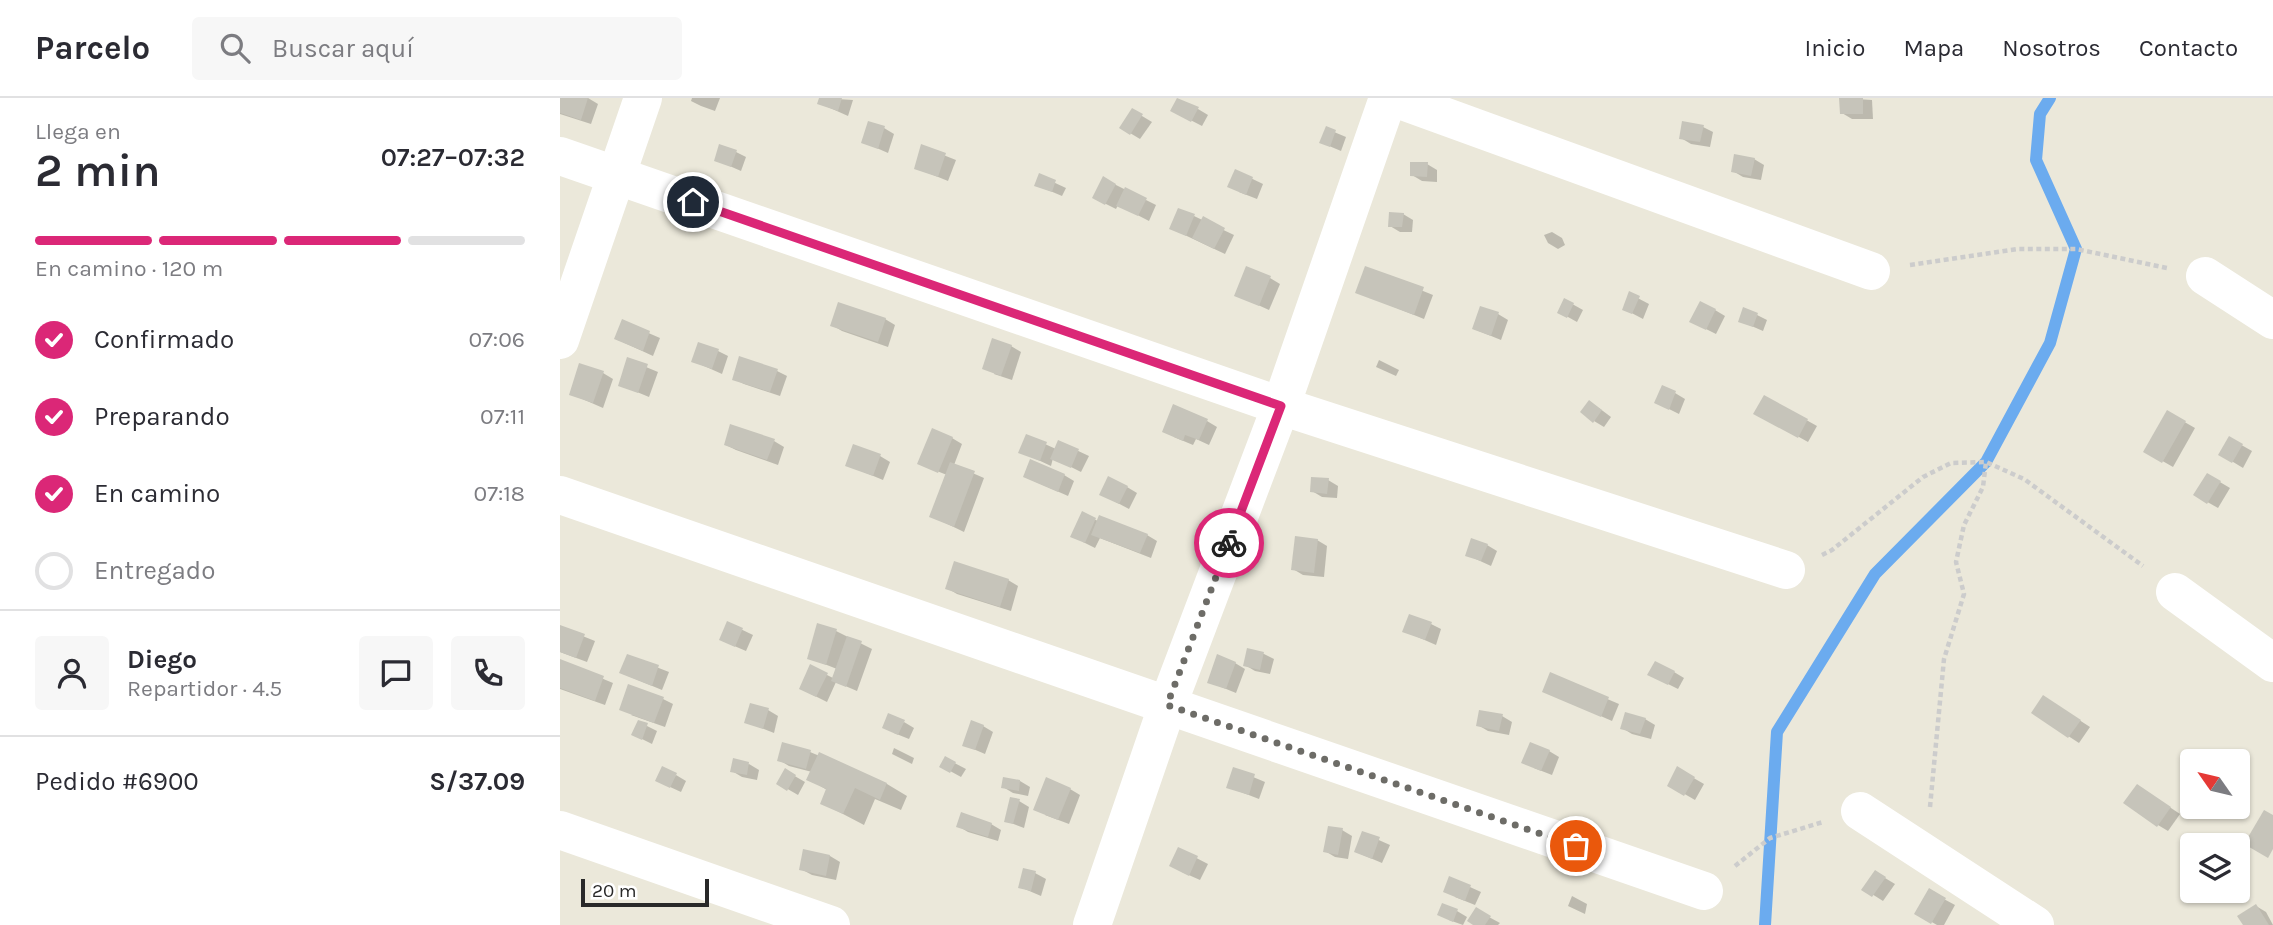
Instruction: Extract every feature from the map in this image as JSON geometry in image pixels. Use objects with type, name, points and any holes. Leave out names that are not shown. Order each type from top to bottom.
[{"type":"street","points":[[560,340],[643,98]]},
{"type":"street","points":[[1092,925],[1167,705],[1281,406],[1388,98]]},
{"type":"street","points":[[1394,98],[1871,271]]},
{"type":"street","points":[[560,156],[1281,406],[1786,570]]},
{"type":"street","points":[[2205,276],[2273,320]]},
{"type":"street","points":[[560,495],[1704,891]]},
{"type":"street","points":[[2175,592],[2273,663]]},
{"type":"street","points":[[1860,811],[2035,925]]},
{"type":"street","points":[[560,830],[831,925]]},
{"type":"path","points":[[1871,271],[2017,249],[2076,249],[2205,276]]},
{"type":"path","points":[[1786,570],[1832,550],[1923,477],[1951,463],[1986,462],[2024,480],[2123,550],[2175,592]]},
{"type":"path","points":[[1925,853],[1944,659],[1964,594],[1956,562],[1965,525],[1983,487],[1986,462]]},
{"type":"path","points":[[1704,891],[1770,838],[1860,811]]},
{"type":"building","points":[[560,98],[588,98],[581,120],[560,113]]},
{"type":"building","points":[[819,98],[842,98],[838,111],[817,104]]},
{"type":"building","points":[[1177,98],[1199,107],[1191,122],[1170,111]]},
{"type":"building","points":[[1839,98],[1863,98],[1863,114],[1840,114]]},
{"type":"building","points":[[1132,108],[1143,114],[1130,135],[1119,128]]},
{"type":"building","points":[[868,121],[885,126],[878,149],[861,143]]},
{"type":"building","points":[[1682,121],[1704,125],[1700,142],[1679,139]]},
{"type":"building","points":[[1326,126],[1336,130],[1330,147],[1319,143]]},
{"type":"building","points":[[719,144],[737,150],[731,167],[714,161]]},
{"type":"building","points":[[921,144],[946,153],[938,177],[914,169]]},
{"type":"building","points":[[1734,154],[1755,158],[1751,176],[1731,172]]},
{"type":"building","points":[[1410,162],[1428,162],[1427,177],[1410,176]]},
{"type":"building","points":[[1235,169],[1253,177],[1246,195],[1227,187]]},
{"type":"building","points":[[1039,173],[1056,180],[1052,192],[1034,186]]},
{"type":"building","points":[[1103,176],[1116,184],[1105,205],[1092,198]]},
{"type":"building","points":[[1125,187],[1147,198],[1138,216],[1116,206]]},
{"type":"building","points":[[1178,208],[1195,214],[1186,236],[1169,229]]},
{"type":"building","points":[[1389,212],[1404,213],[1402,227],[1388,227]]},
{"type":"building","points":[[1203,216],[1225,228],[1214,249],[1192,238]]},
{"type":"building","points":[[1246,266],[1271,276],[1259,306],[1234,296]]},
{"type":"building","points":[[1365,266],[1424,287],[1414,315],[1355,293]]},
{"type":"building","points":[[1629,291],[1640,296],[1632,314],[1622,310]]},
{"type":"building","points":[[1564,298],[1574,303],[1567,318],[1557,313]]},
{"type":"building","points":[[1700,301],[1716,309],[1706,330],[1689,322]]},
{"type":"building","points":[[838,302],[886,318],[878,342],[830,326]]},
{"type":"building","points":[[1480,306],[1499,312],[1491,336],[1472,329]]},
{"type":"building","points":[[1743,307],[1758,313],[1753,327],[1738,322]]},
{"type":"building","points":[[622,319],[650,331],[643,351],[614,339]]},
{"type":"building","points":[[992,338],[1012,345],[1001,376],[982,369]]},
{"type":"building","points":[[698,342],[719,349],[712,369],[691,362]]},
{"type":"building","points":[[739,356],[778,369],[770,392],[732,380]]},
{"type":"building","points":[[627,357],[648,364],[638,393],[618,386]]},
{"type":"building","points":[[579,363],[604,371],[593,403],[569,395]]},
{"type":"building","points":[[1662,385],[1676,391],[1669,410],[1654,403]]},
{"type":"building","points":[[1764,395],[1808,419],[1798,438],[1753,414]]},
{"type":"building","points":[[1589,400],[1602,410],[1593,423],[1580,412]]},
{"type":"building","points":[[1173,404],[1208,419],[1199,440],[1185,435],[1183,441],[1162,432]]},
{"type":"building","points":[[2167,410],[2186,421],[2162,463],[2143,452]]},
{"type":"building","points":[[730,424],[775,439],[767,460],[724,445]]},
{"type":"building","points":[[932,428],[953,437],[938,473],[917,464]]},
{"type":"building","points":[[1026,434],[1047,442],[1040,461],[1018,453]]},
{"type":"building","points":[[2229,436],[2243,444],[2232,463],[2218,455]]},
{"type":"building","points":[[1058,440],[1079,449],[1071,468],[1050,459]]},
{"type":"building","points":[[853,444],[881,454],[873,476],[845,466]]},
{"type":"building","points":[[1030,459],[1065,474],[1058,492],[1023,477]]},
{"type":"building","points":[[950,462],[975,471],[954,527],[929,517]]},
{"type":"building","points":[[2207,473],[2221,481],[2207,504],[2193,495]]},
{"type":"building","points":[[1108,476],[1128,486],[1119,504],[1099,495]]},
{"type":"building","points":[[1311,477],[1329,478],[1327,494],[1310,492]]},
{"type":"building","points":[[1082,511],[1096,518],[1085,543],[1070,537]]},
{"type":"building","points":[[1099,515],[1148,534],[1140,553],[1091,535]]},
{"type":"building","points":[[1295,536],[1318,539],[1314,573],[1291,570]]},
{"type":"building","points":[[1471,538],[1488,544],[1481,561],[1465,556]]},
{"type":"building","points":[[954,561],[1009,579],[1000,607],[945,589]]},
{"type":"building","points":[[1409,614],[1432,622],[1425,640],[1402,632]]},
{"type":"building","points":[[727,621],[743,628],[735,647],[719,640]]},
{"type":"building","points":[[817,623],[837,629],[826,665],[807,659]]},
{"type":"building","points":[[560,625],[585,634],[576,658],[560,652]]},
{"type":"building","points":[[847,636],[862,641],[846,687],[831,681]]},
{"type":"building","points":[[1247,648],[1264,652],[1260,670],[1243,666]]},
{"type":"building","points":[[627,654],[659,665],[652,686],[619,673]]},
{"type":"building","points":[[1217,654],[1236,662],[1226,689],[1207,683]]},
{"type":"building","points":[[560,659],[604,676],[595,701],[560,688]]},
{"type":"building","points":[[1655,661],[1675,671],[1668,685],[1647,675]]},
{"type":"building","points":[[810,664],[828,673],[816,697],[799,689]]},
{"type":"building","points":[[1550,672],[1609,697],[1601,717],[1542,692]]},
{"type":"building","points":[[628,684],[664,697],[654,723],[619,710]]},
{"type":"building","points":[[2043,695],[2081,720],[2068,738],[2031,713]]},
{"type":"building","points":[[750,703],[769,708],[763,729],[744,723]]},
{"type":"building","points":[[1479,710],[1503,714],[1499,731],[1476,726]]},
{"type":"building","points":[[1625,712],[1646,718],[1640,734],[1620,729]]},
{"type":"building","points":[[888,713],[905,720],[898,735],[882,728]]},
{"type":"building","points":[[638,720],[648,723],[642,740],[631,735]]},
{"type":"building","points":[[971,720],[984,725],[975,750],[962,746]]},
{"type":"building","points":[[782,742],[811,750],[806,769],[777,761]]},
{"type":"building","points":[[1530,742],[1550,750],[1541,771],[1521,763]]},
{"type":"building","points":[[819,752],[887,783],[880,800],[855,788],[843,814],[820,804],[826,789],[806,780]]},
{"type":"building","points":[[945,756],[956,762],[950,773],[939,767]]},
{"type":"building","points":[[733,758],[749,762],[747,775],[730,772]]},
{"type":"building","points":[[662,766],[677,773],[670,788],[655,781]]},
{"type":"building","points":[[1677,766],[1695,777],[1684,796],[1667,786]]},
{"type":"building","points":[[1233,767],[1255,774],[1249,795],[1226,788]]},
{"type":"building","points":[[785,768],[796,775],[787,791],[776,784]]},
{"type":"building","points":[[1003,777],[1020,780],[1019,791],[1001,788]]},
{"type":"building","points":[[1046,777],[1071,788],[1058,820],[1033,810]]},
{"type":"building","points":[[2137,784],[2171,807],[2157,827],[2123,803]]},
{"type":"building","points":[[1010,797],[1020,799],[1013,824],[1004,822]]},
{"type":"building","points":[[2264,810],[2273,815],[2273,849],[2268,858],[2250,848],[2250,834]]},
{"type":"building","points":[[961,812],[992,823],[988,837],[956,827]]},
{"type":"building","points":[[1328,826],[1343,828],[1338,855],[1323,852]]},
{"type":"building","points":[[1362,831],[1380,837],[1372,859],[1354,852]]},
{"type":"building","points":[[1178,847],[1198,856],[1189,876],[1169,866]]},
{"type":"building","points":[[803,849],[830,855],[826,876],[799,870]]},
{"type":"building","points":[[1023,868],[1036,871],[1031,891],[1018,888]]},
{"type":"building","points":[[1875,870],[1886,877],[1872,897],[1861,890]]},
{"type":"building","points":[[1449,876],[1471,885],[1465,901],[1443,892]]},
{"type":"building","points":[[1929,888],[1946,898],[1931,924],[1914,914]]},
{"type":"building","points":[[1442,903],[1458,909],[1453,922],[1437,915]]},
{"type":"building","points":[[2256,904],[2269,925],[2243,925],[2237,916]]},
{"type":"building","points":[[1476,907],[1491,916],[1485,925],[1473,925],[1467,921]]},
{"type":"waterway","points":[[1765,925],[1777,732],[1875,574],[1986,462],[2050,343],[2076,249],[2036,160],[2040,114],[2050,98]]},
{"type":"way so far","points":[[1229,543],[1167,705],[1576,846]]},
{"type":"route","points":[[693,202],[1281,406],[1229,543]]}]
